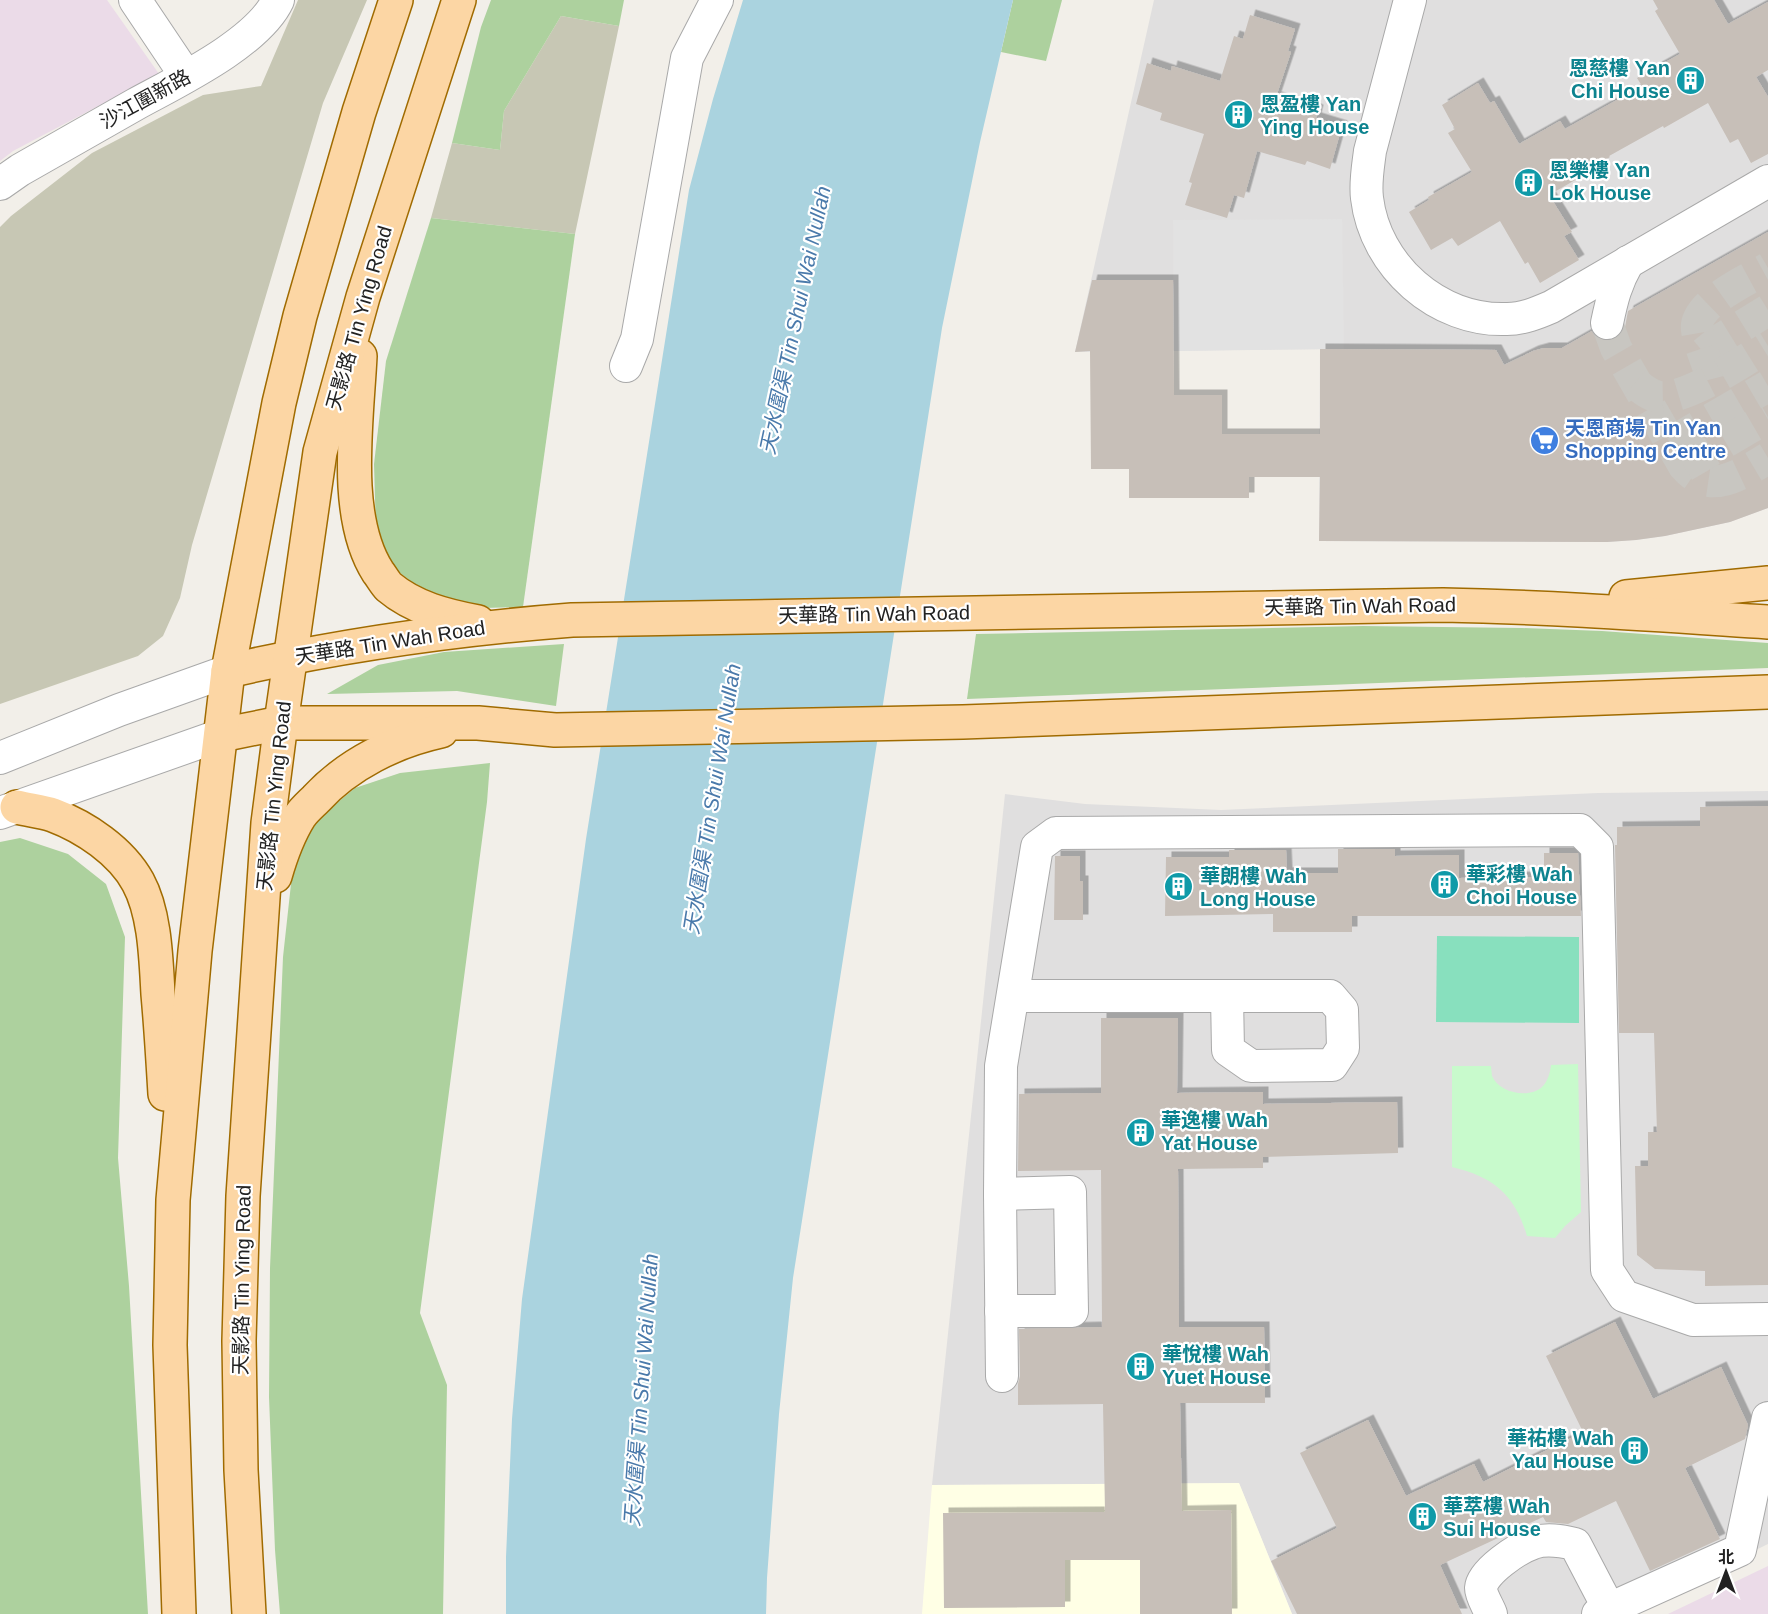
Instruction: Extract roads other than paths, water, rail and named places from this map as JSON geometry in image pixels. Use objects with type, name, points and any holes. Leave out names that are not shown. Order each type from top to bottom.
[{"type":"main road","points":[[179,1614],[170,1345],[173,1200],[194,962],[228,671],[284,382],[332,202],[396,0]]},
{"type":"main road","name":"天影路 Tin Ying Road","points":[[249,1614],[239,1341],[244,1184],[268,823],[281,723],[320,452],[363,297],[459,0]]},
{"type":"main road","points":[[363,297],[355,468],[356,500],[371,560],[387,585],[408,601],[444,615],[500,626]]},
{"type":"main road","points":[[1523,607],[1768,583]]},
{"type":"main road","name":"天華路 Tin Wah Road","points":[[228,671],[290,657],[401,638],[572,620],[1362,606],[1523,607],[1768,622]]},
{"type":"main road","points":[[221,735],[281,723],[478,723],[555,730],[963,722],[1768,692]]},
{"type":"main road","points":[[1525,700],[1768,714]]},
{"type":"main road","points":[[261,928],[283,847],[301,814],[326,788],[347,771],[378,753],[425,735],[478,723]]},
{"type":"main road","points":[[9,810],[52,814],[110,848],[138,882],[147,902],[157,973],[173,1200]]},
{"type":"street","points":[[135,0],[186,76]]},
{"type":"street","name":"沙江圍新路","points":[[0,184],[20,170],[221,56],[252,32],[278,0]]},
{"type":"street","points":[[626,366],[637,339],[687,58],[717,0]]},
{"type":"street","points":[[1410,0],[1370,152],[1366,174],[1367,198],[1380,242],[1392,262],[1407,280],[1424,294],[1443,305],[1463,313],[1507,320],[1551,307],[1768,181]]},
{"type":"street","points":[[1607,322],[1617,281],[1628,262]]},
{"type":"street","name":"天華路 Tin Wah Road","points":[[0,758],[119,710],[228,671]]},
{"type":"street","points":[[9,810],[221,735]]},
{"type":"street","points":[[1002,1376],[1001,1066],[1037,847],[1056,833],[1580,830],[1597,847],[1607,1270],[1624,1296],[1693,1320],[1768,1319]]},
{"type":"street","points":[[1014,996],[1227,996]]},
{"type":"street","points":[[1000,1194],[1070,1192],[1072,1311],[1001,1311]]},
{"type":"street","points":[[1491,1614],[1481,1591],[1482,1582],[1495,1566],[1533,1543],[1558,1540],[1575,1544],[1604,1611],[1740,1550],[1768,1418]]},
{"type":"water","name":"天水圍渠 Tin Shui Wai Nullah","points":[[743,0],[1013,0],[980,142],[942,328],[793,1278],[779,1414],[766,1614],[506,1614],[512,1419],[522,1299],[586,839],[689,190]]},
{"type":"tunnel","points":[[1712,379],[1698,336],[1698,320],[1704,311],[1724,293],[1768,268]]},
{"type":"tunnel","points":[[1704,353],[1721,339],[1768,310]]},
{"type":"tunnel","points":[[1607,323],[1616,348],[1684,466],[1694,475],[1704,480],[1726,480],[1768,458]]},
{"type":"tunnel","points":[[1635,383],[1655,396],[1671,396],[1715,378],[1768,346]]},
{"type":"tunnel","points":[[1670,443],[1768,386]]},
{"type":"tunnel","points":[[1684,466],[1768,417]]},
{"type":"place","name":"恩慈樓 Yan Chi House","points":[[1691,80]]},
{"type":"place","name":"恩盈樓 Yan Ying House","points":[[1239,115]]},
{"type":"place","name":"恩樂樓 Yan Lok House","points":[[1528,182]]},
{"type":"place","name":"天恩商場 Tin Yan Shopping Centre","points":[[1544,440]]},
{"type":"place","name":"華彩樓 Wah Choi House","points":[[1445,885]]},
{"type":"place","name":"華朗樓 Wah Long House","points":[[1179,887]]},
{"type":"place","name":"華逸樓 Wah Yat House","points":[[1140,1132]]},
{"type":"place","name":"華悅樓 Wah Yuet House","points":[[1141,1366]]},
{"type":"place","name":"華祐樓 Wah Yau House","points":[[1635,1450]]},
{"type":"place","name":"華萃樓 Wah Sui House","points":[[1422,1517]]}]
